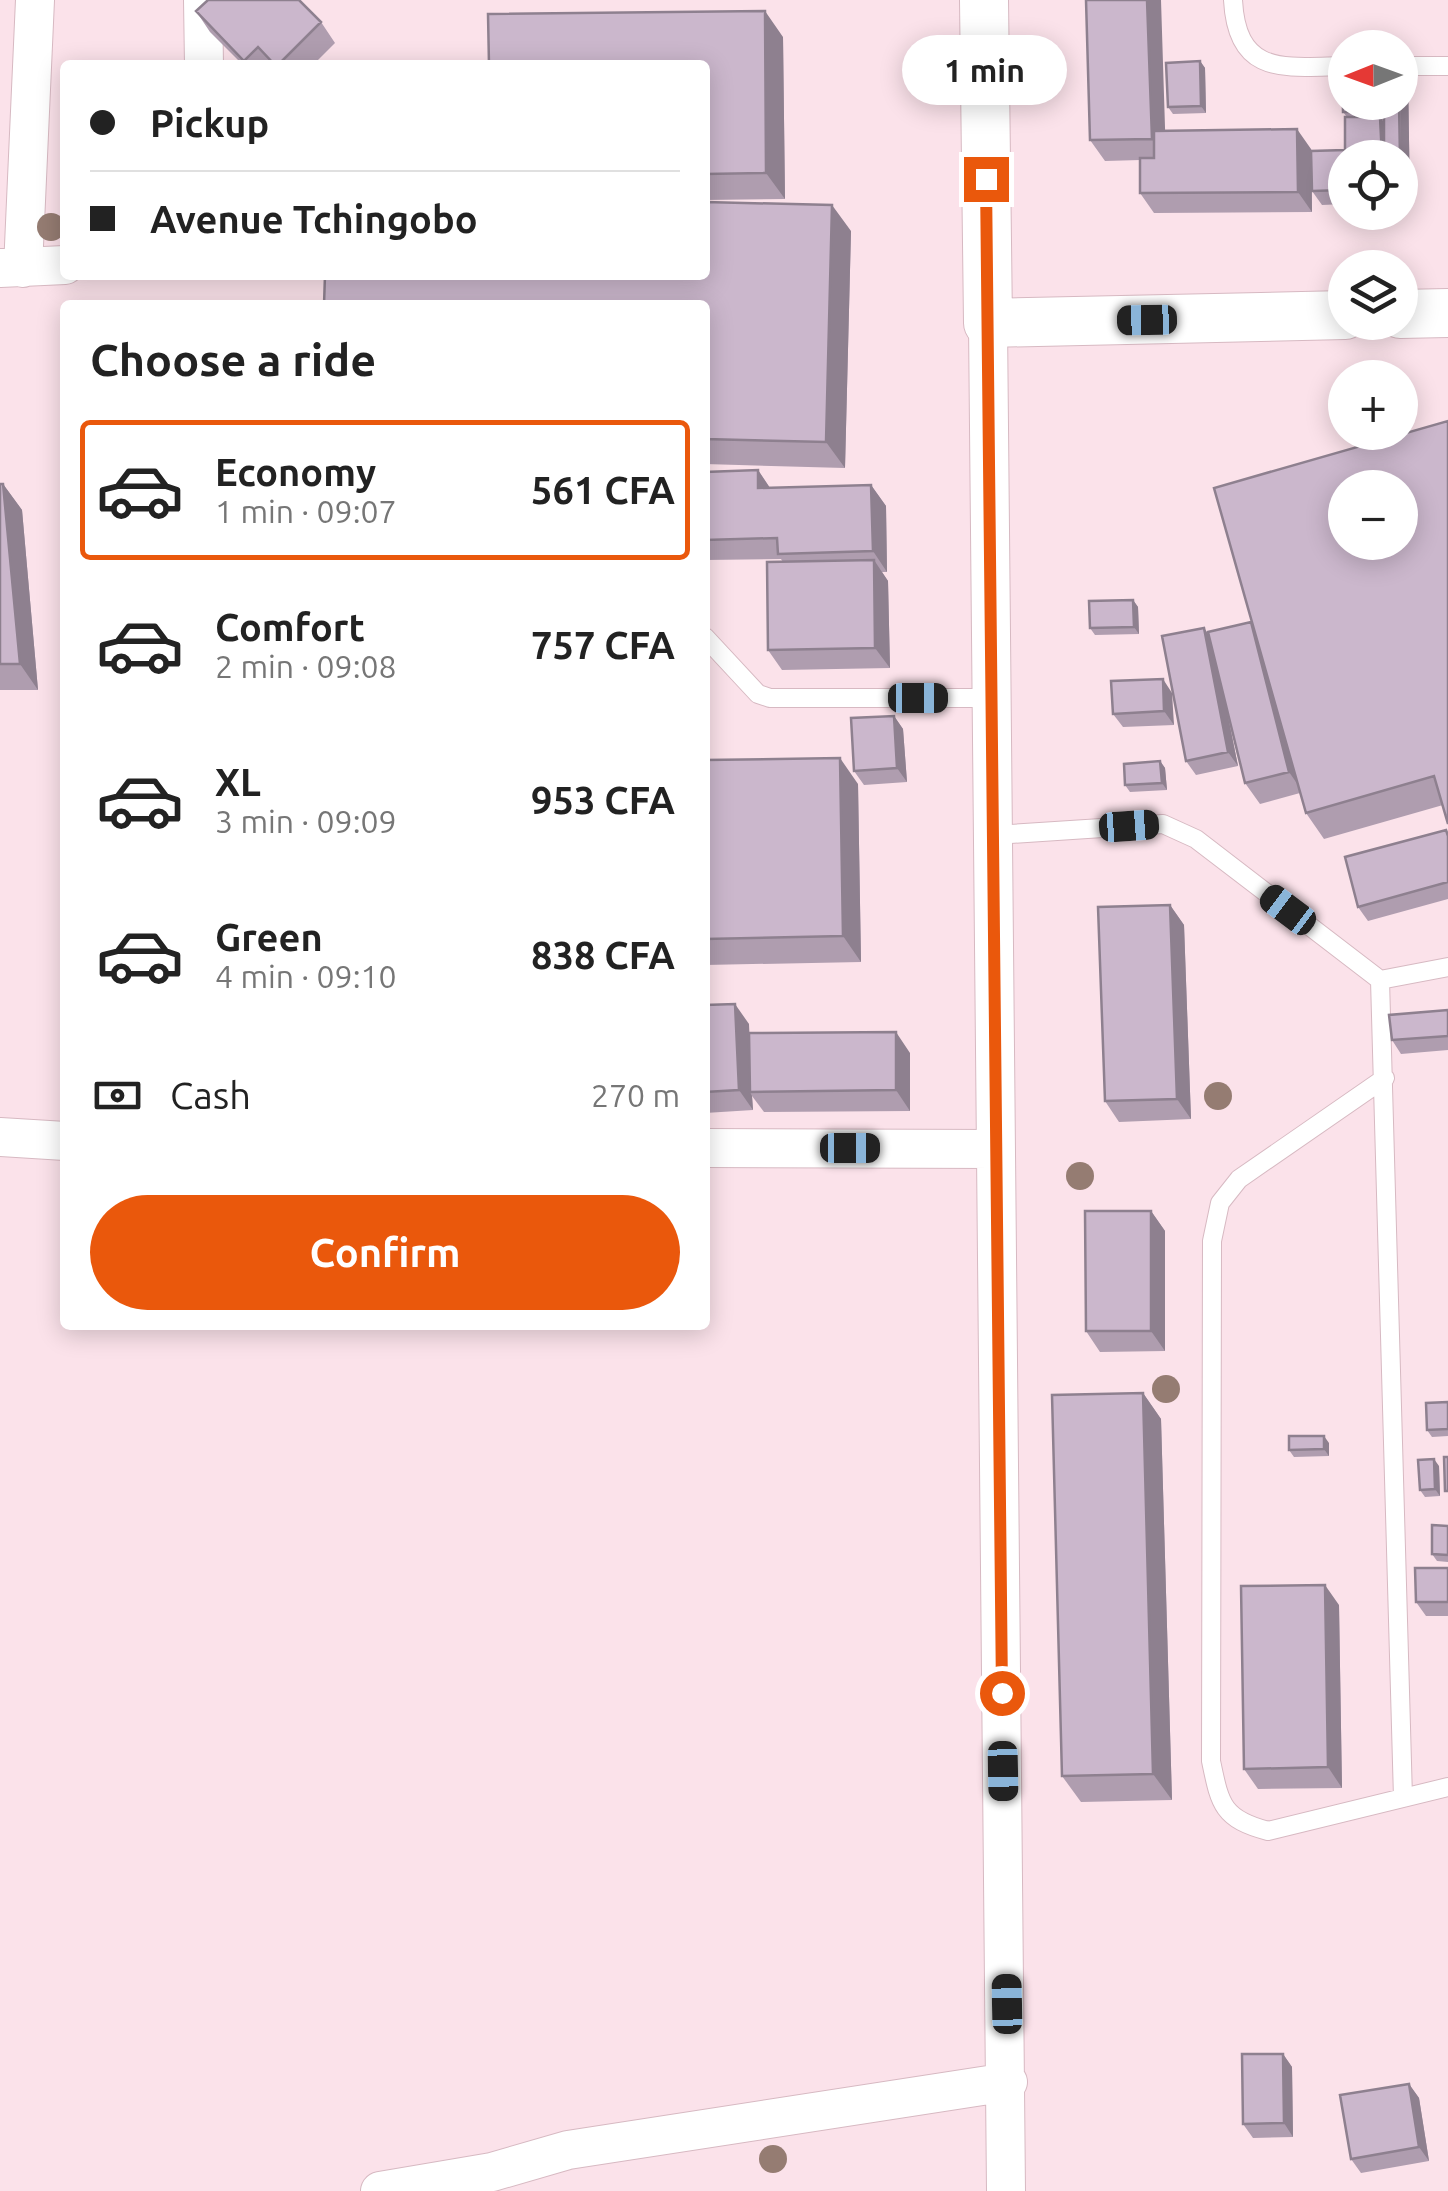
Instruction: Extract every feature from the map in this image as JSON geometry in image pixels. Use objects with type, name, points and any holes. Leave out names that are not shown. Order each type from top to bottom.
[{"type":"street","points":[[35,0],[11,268],[60,265]]},
{"type":"street","points":[[203,0],[204,60]]},
{"type":"street","points":[[984,0],[996,836],[994,1149],[1008,2082],[1006,2191]]},
{"type":"street","points":[[1418,314],[1448,313]]},
{"type":"street","points":[[988,323],[1328,316]]},
{"type":"street","points":[[0,1137],[60,1142]]},
{"type":"street","points":[[710,1148],[994,1149]]},
{"type":"street","points":[[380,2191],[492,2172],[568,2150],[1008,2082]]},
{"type":"lane","points":[[1233,0],[1234,20],[1244,45],[1258,60],[1276,66],[1328,66]]},
{"type":"lane","points":[[1418,66],[1448,66]]},
{"type":"lane","points":[[710,641],[758,694],[770,698],[993,698]]},
{"type":"lane","points":[[996,836],[1163,824],[1182,830],[1380,980],[1448,967]]},
{"type":"lane","points":[[1380,980],[1386,1078],[1403,1798]]},
{"type":"lane","points":[[1386,1078],[1239,1178],[1220,1204],[1212,1241],[1211,1760],[1220,1802],[1240,1824],[1268,1831],[1448,1787]]},
{"type":"building","points":[[208,0],[299,0],[321,22],[283,60],[270,60],[258,47],[243,60],[196,11]]},
{"type":"building","points":[[1086,0],[1147,0],[1152,139],[1090,140]]},
{"type":"building","points":[[765,11],[766,173],[710,174],[710,60],[489,60],[488,14]]},
{"type":"building","points":[[1200,61],[1201,106],[1168,107],[1166,63]]},
{"type":"building","points":[[1345,120],[1380,120],[1381,140],[1345,140]]},
{"type":"building","points":[[1384,120],[1399,120],[1400,140],[1384,140]]},
{"type":"building","points":[[1297,129],[1298,192],[1140,193],[1140,158],[1154,158],[1154,131]]},
{"type":"building","points":[[1328,150],[1328,191],[1312,191],[1311,151]]},
{"type":"building","points":[[710,202],[832,205],[826,442],[710,439],[710,300],[324,300],[325,280],[710,280]]},
{"type":"building","points":[[1448,421],[1448,824],[1434,776],[1306,813],[1214,488],[1347,450],[1418,450],[1418,430]]},
{"type":"building","points":[[758,470],[758,488],[871,485],[873,551],[778,554],[777,538],[710,540],[710,472]]},
{"type":"building","points":[[3,484],[20,664],[0,664]]},
{"type":"building","points":[[874,560],[875,648],[768,650],[767,562]]},
{"type":"building","points":[[1133,600],[1134,627],[1090,628],[1089,601]]},
{"type":"building","points":[[1251,622],[1289,772],[1245,783],[1208,632]]},
{"type":"building","points":[[1204,628],[1228,752],[1186,761],[1162,636]]},
{"type":"building","points":[[1163,679],[1164,711],[1113,714],[1111,681]]},
{"type":"building","points":[[894,716],[897,768],[854,771],[851,718]]},
{"type":"building","points":[[840,758],[843,936],[710,939],[710,760]]},
{"type":"building","points":[[1160,761],[1162,783],[1125,785],[1124,764]]},
{"type":"building","points":[[1446,830],[1448,882],[1358,907],[1345,857]]},
{"type":"building","points":[[1170,905],[1177,1099],[1105,1101],[1098,907]]},
{"type":"building","points":[[735,1004],[739,1090],[710,1092],[710,1005]]},
{"type":"building","points":[[1448,1010],[1448,1036],[1392,1040],[1389,1015]]},
{"type":"building","points":[[896,1032],[896,1090],[750,1092],[749,1033]]},
{"type":"building","points":[[1085,1211],[1151,1211],[1151,1331],[1086,1331]]},
{"type":"building","points":[[1143,1393],[1153,1774],[1062,1776],[1052,1395]]},
{"type":"building","points":[[1448,1402],[1448,1429],[1427,1430],[1426,1403]]},
{"type":"building","points":[[1289,1436],[1324,1436],[1324,1449],[1289,1450]]},
{"type":"building","points":[[1444,1457],[1448,1457],[1448,1491],[1445,1491]]},
{"type":"building","points":[[1434,1459],[1435,1489],[1420,1490],[1418,1460]]},
{"type":"building","points":[[1432,1525],[1448,1526],[1448,1555],[1432,1554]]},
{"type":"building","points":[[1415,1568],[1448,1568],[1448,1602],[1416,1602]]},
{"type":"building","points":[[1325,1585],[1328,1767],[1244,1769],[1241,1586]]},
{"type":"building","points":[[1242,2054],[1283,2054],[1284,2123],[1243,2124]]},
{"type":"building","points":[[1409,2084],[1419,2147],[1351,2159],[1340,2095]]},
{"type":"route","points":[[986,179],[996,836],[994,1149],[1002,1693]]}]
